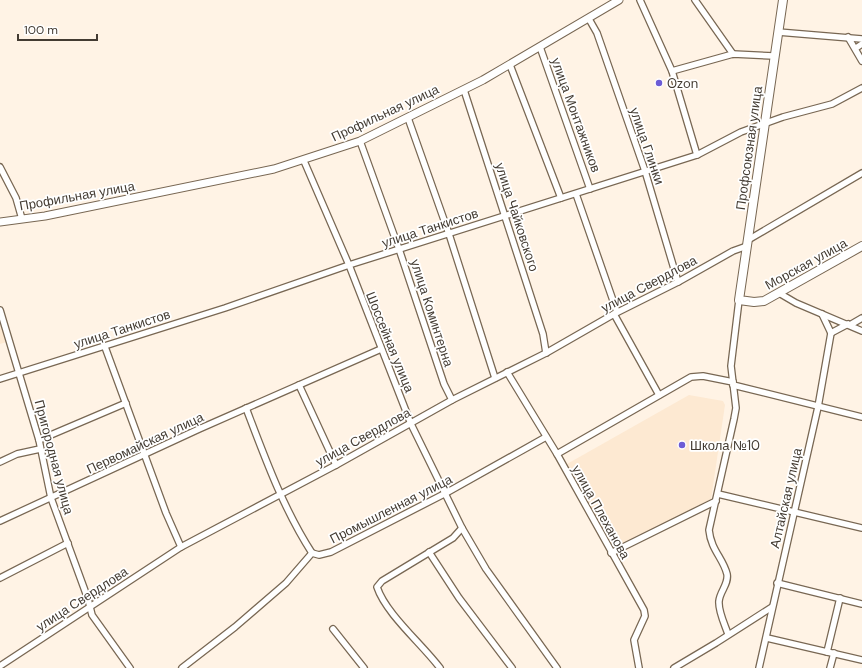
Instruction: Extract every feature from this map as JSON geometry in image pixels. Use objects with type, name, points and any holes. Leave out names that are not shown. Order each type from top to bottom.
[{"type":"highway","name":"Профсоюзная улица","points":[[738,300],[748,243],[783,0]]},
{"type":"highway","name":"Морская улица","points":[[738,300],[759,302],[862,246]]},
{"type":"main road","name":"Профильная улица","points":[[0,222],[45,216],[266,171],[304,161],[360,141],[464,90],[510,65],[619,0]]},
{"type":"street","points":[[640,0],[672,71],[697,155]]},
{"type":"street","points":[[695,0],[733,54]]},
{"type":"street","name":"улица Глинки","points":[[589,19],[597,33],[645,171],[678,282]]},
{"type":"street","points":[[778,32],[862,39]]},
{"type":"street","points":[[848,37],[856,48],[862,61]]},
{"type":"street","points":[[856,48],[862,44]]},
{"type":"street","name":"улица Монтажников","points":[[540,47],[590,189]]},
{"type":"street","points":[[672,71],[733,54],[774,56]]},
{"type":"street","points":[[510,65],[561,198]]},
{"type":"street","name":"улица Танкистов","points":[[0,379],[105,347],[400,249],[697,155],[742,132],[783,117],[832,104],[862,88]]},
{"type":"street","name":"улица Чайковского","points":[[464,90],[543,334],[546,353]]},
{"type":"street","points":[[408,118],[449,234],[495,378]]},
{"type":"street","name":"улица Коминтерна","points":[[360,141],[400,249],[444,384],[452,400]]},
{"type":"street","name":"Шоссейная улица","points":[[304,161],[349,266],[411,424],[462,528],[486,569],[557,668]]},
{"type":"street","points":[[0,166],[16,198],[22,219]]},
{"type":"street","name":"улица Свердлова","points":[[0,666],[181,547],[336,465],[452,400],[546,353],[616,313],[678,282],[748,243],[862,173]]},
{"type":"street","points":[[576,194],[616,313],[658,395]]},
{"type":"street","points":[[778,293],[822,314],[862,330]]},
{"type":"street","points":[[728,634],[719,600],[726,585],[727,577],[710,539],[711,522],[736,408],[731,354],[738,300]]},
{"type":"street","name":"Пригородная улица","points":[[0,310],[39,440],[52,498],[92,615],[130,668]]},
{"type":"street","points":[[822,314],[831,333],[862,318]]},
{"type":"street","name":"Алтайская улица","points":[[759,668],[818,407],[831,333]]},
{"type":"street","points":[[105,347],[166,513],[181,547]]},
{"type":"street","name":"Первомайская улица","points":[[0,521],[246,408],[381,349]]},
{"type":"street","name":"улица Плеханова","points":[[507,372],[557,454],[644,610],[645,616],[634,640],[639,668]]},
{"type":"street","points":[[557,454],[658,395],[692,377],[703,376],[818,407],[862,417]]},
{"type":"street","points":[[299,385],[336,465]]},
{"type":"street","points":[[39,440],[126,403]]},
{"type":"street","points":[[182,668],[236,627],[286,583],[312,553],[299,534],[279,494],[246,408]]},
{"type":"street","name":"Промышленная улица","points":[[312,553],[319,555],[332,552],[446,493],[546,437]]},
{"type":"street","points":[[0,462],[16,454],[40,449]]},
{"type":"street","points":[[718,494],[862,528]]},
{"type":"street","points":[[611,553],[716,501]]},
{"type":"street","points":[[440,668],[400,622],[379,593],[377,587],[382,581],[453,538],[462,528]]},
{"type":"street","points":[[0,578],[68,543]]},
{"type":"street","points":[[429,552],[459,598],[512,668]]},
{"type":"street","points":[[777,583],[862,604]]},
{"type":"street","points":[[830,668],[831,652],[840,598]]},
{"type":"street","points":[[674,668],[716,644],[728,634],[772,607]]},
{"type":"street","points":[[333,629],[364,668]]},
{"type":"street","points":[[767,638],[862,660]]},
{"type":"shaded area","points":[[0,309],[10,341],[0,344]]},
{"type":"shaded area","points":[[689,395],[723,401],[725,405],[711,499],[612,551],[567,464]]},
{"type":"place","name":"Ozon","points":[[659,83]]},
{"type":"place","name":"Школа №10","points":[[682,445]]}]
